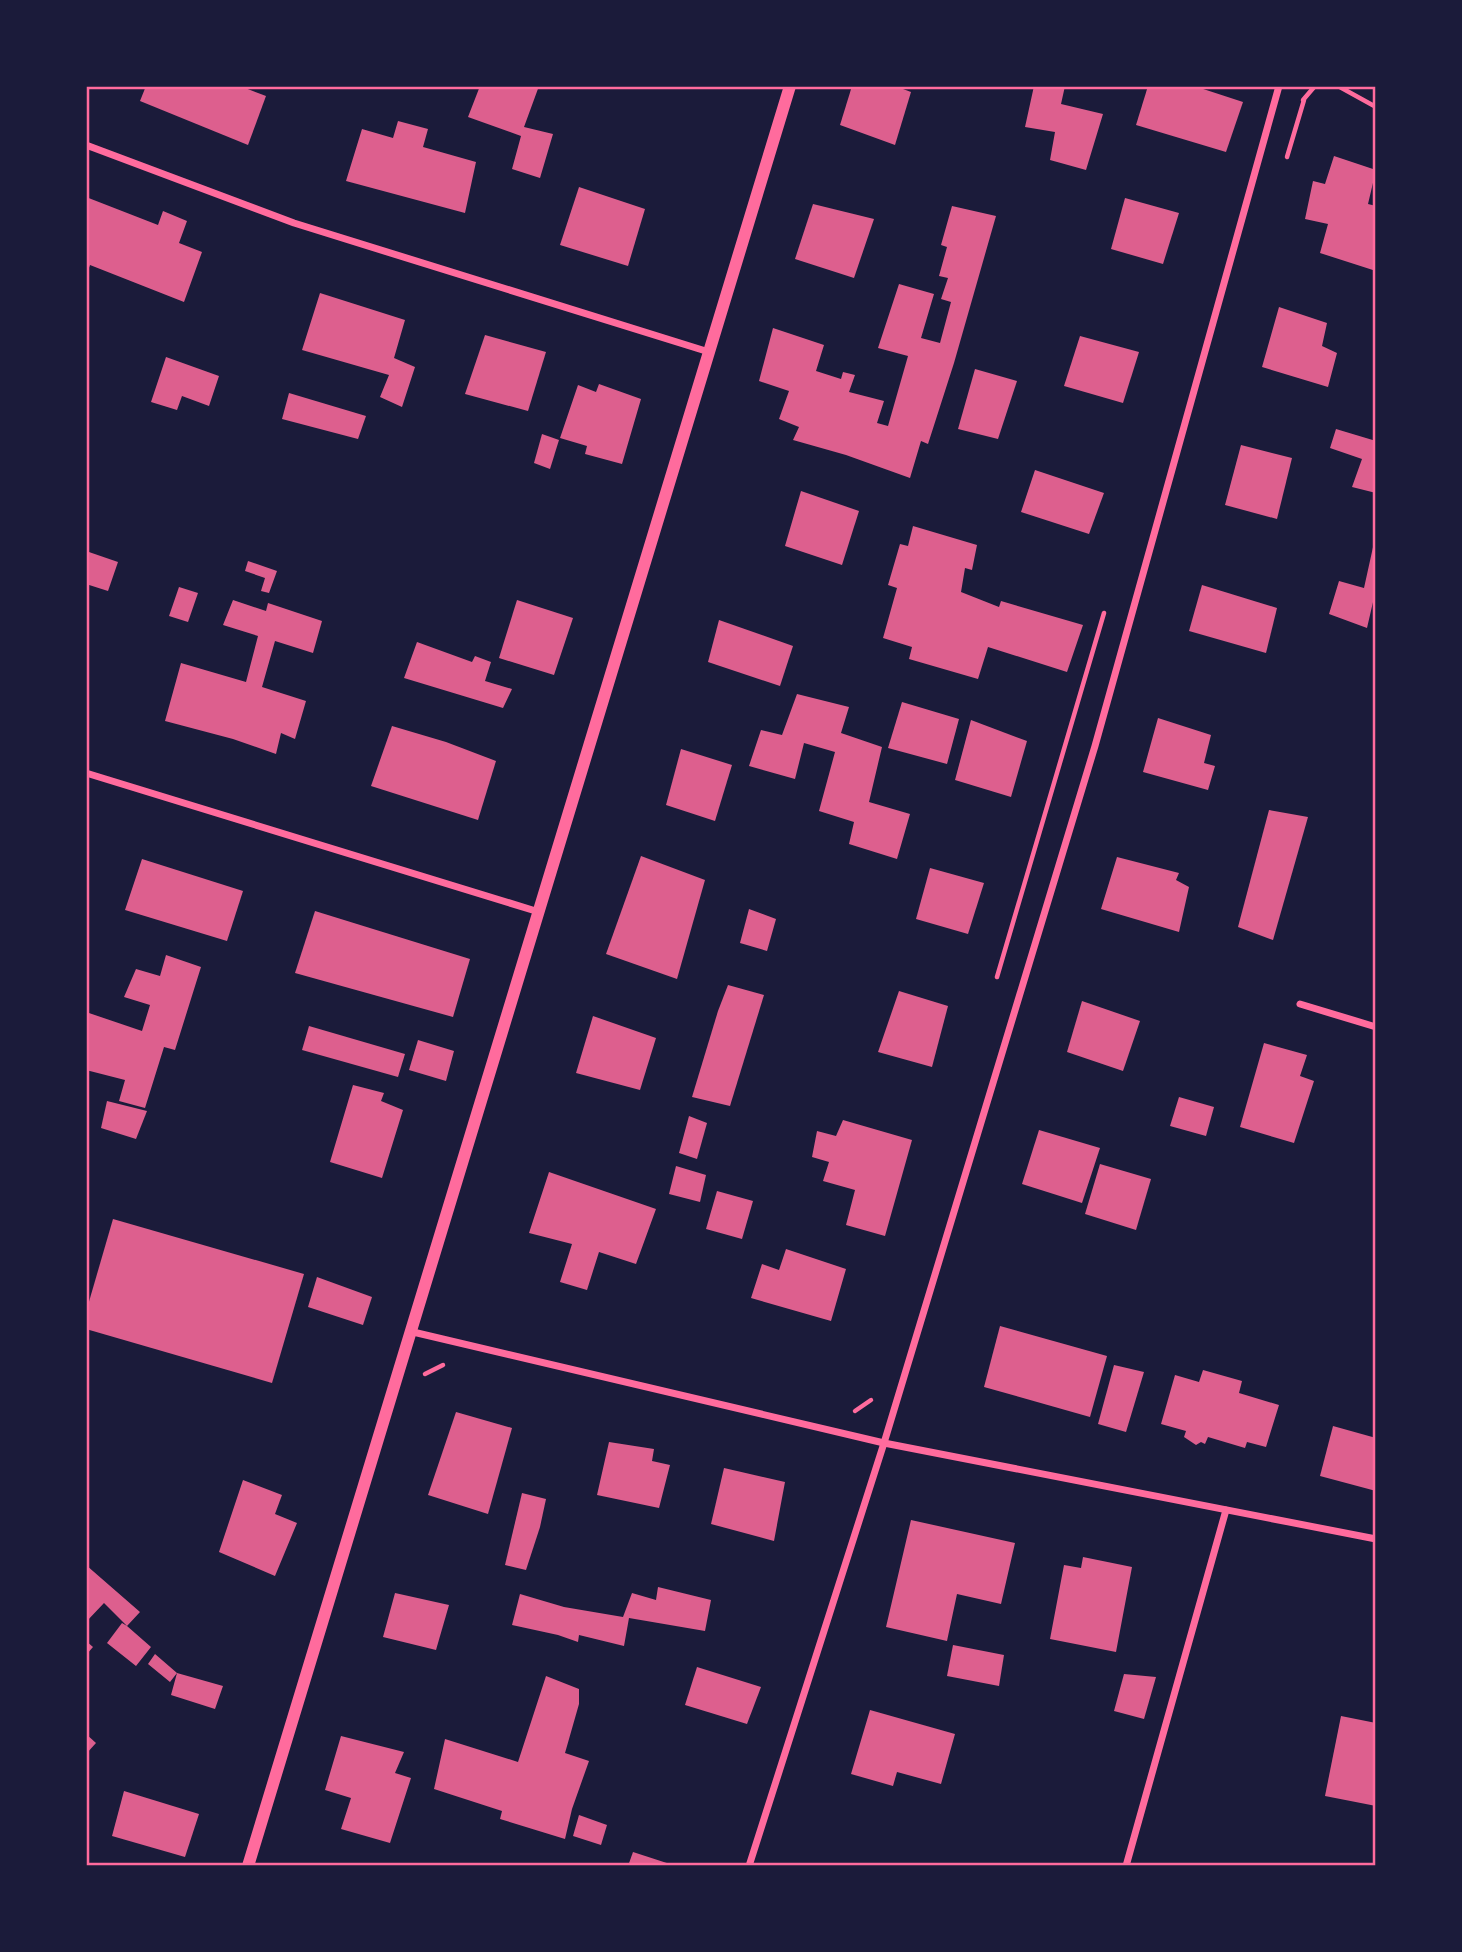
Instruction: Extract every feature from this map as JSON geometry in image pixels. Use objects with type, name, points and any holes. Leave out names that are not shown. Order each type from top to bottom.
[{"type":"street","points":[[248,1866],[413,1332],[790,86]]},
{"type":"street","points":[[749,1866],[884,1443],[1095,746],[1279,86]]},
{"type":"street","points":[[86,145],[294,223],[709,352]]},
{"type":"street","points":[[86,773],[540,912]]},
{"type":"street","points":[[1300,1004],[1376,1027]]},
{"type":"street","points":[[413,1332],[884,1443],[1376,1539]]},
{"type":"street","points":[[1126,1866],[1226,1510]]},
{"type":"path","points":[[1338,86],[1376,107]]},
{"type":"path","points":[[994,985],[1107,601]]},
{"type":"path","points":[[419,1377],[444,1364],[456,1367]]},
{"type":"path","points":[[848,1410],[857,1411],[876,1397]]},
{"type":"building","points":[[146,86],[240,86],[266,96],[248,145],[140,101]]},
{"type":"building","points":[[480,86],[539,86],[524,127],[553,134],[540,178],[512,169],[521,136],[468,117]]},
{"type":"building","points":[[852,86],[895,86],[911,92],[895,145],[840,125]]},
{"type":"building","points":[[1034,86],[1065,86],[1061,104],[1103,114],[1086,170],[1050,160],[1055,132],[1025,127]]},
{"type":"building","points":[[1148,86],[1194,86],[1243,102],[1226,152],[1136,125]]},
{"type":"building","points":[[398,121],[428,129],[423,147],[476,162],[465,213],[346,181],[362,129],[393,138]]},
{"type":"building","points":[[1334,156],[1376,170],[1368,204],[1376,206],[1376,271],[1320,253],[1328,224],[1305,219],[1313,181],[1325,184]]},
{"type":"building","points":[[579,187],[645,209],[628,266],[560,245]]},
{"type":"building","points":[[86,197],[158,225],[163,211],[187,221],[179,243],[202,252],[184,302],[90,265],[86,276]]},
{"type":"building","points":[[1125,198],[1179,213],[1163,264],[1111,249]]},
{"type":"building","points":[[813,204],[874,219],[854,278],[795,259]]},
{"type":"building","points":[[952,206],[996,216],[928,444],[921,441],[910,478],[846,455],[793,440],[799,427],[779,419],[789,391],[759,381],[773,328],[824,345],[816,371],[841,379],[843,372],[855,375],[849,392],[884,401],[877,423],[888,426],[908,356],[878,348],[899,284],[934,294],[921,338],[940,343],[951,302],[941,299],[948,278],[939,276],[947,247],[941,245]]},
{"type":"building","points":[[320,293],[405,320],[394,358],[415,367],[402,407],[380,397],[389,375],[302,350]]},
{"type":"building","points":[[1279,307],[1327,323],[1322,346],[1337,353],[1328,387],[1262,367]]},
{"type":"building","points":[[485,335],[546,352],[528,411],[465,394]]},
{"type":"building","points":[[1080,336],[1139,352],[1123,403],[1064,386]]},
{"type":"building","points":[[166,357],[219,376],[209,406],[182,396],[177,410],[151,402]]},
{"type":"building","points":[[975,369],[1017,381],[998,439],[958,429]]},
{"type":"building","points":[[599,384],[641,399],[622,464],[585,454],[587,446],[560,438],[578,385],[596,392]]},
{"type":"building","points":[[289,393],[366,416],[358,439],[282,419]]},
{"type":"building","points":[[1336,429],[1376,441],[1376,493],[1352,487],[1362,459],[1330,448]]},
{"type":"building","points":[[542,434],[559,440],[550,469],[534,463]]},
{"type":"building","points":[[1241,445],[1292,458],[1277,519],[1225,505]]},
{"type":"building","points":[[1035,470],[1104,493],[1089,534],[1021,512]]},
{"type":"building","points":[[801,491],[859,511],[842,565],[785,546]]},
{"type":"building","points":[[913,526],[977,545],[972,570],[965,568],[961,592],[999,607],[1001,601],[1083,625],[1067,672],[988,647],[978,679],[909,659],[912,647],[883,638],[897,588],[888,585],[900,544],[908,546]]},
{"type":"building","points":[[1375,538],[1376,589],[1367,628],[1329,614],[1339,581],[1364,588]]},
{"type":"building","points":[[86,551],[118,562],[108,591],[86,584]]},
{"type":"building","points":[[248,561],[277,571],[269,593],[261,591],[265,578],[245,571]]},
{"type":"building","points":[[1202,585],[1277,608],[1266,653],[1189,631]]},
{"type":"building","points":[[179,587],[198,593],[188,622],[169,616]]},
{"type":"building","points":[[233,600],[266,611],[268,603],[322,621],[313,653],[275,641],[262,687],[306,701],[295,739],[281,733],[276,754],[233,739],[165,721],[181,663],[246,682],[258,636],[223,625]]},
{"type":"building","points":[[517,600],[573,618],[554,675],[499,658]]},
{"type":"building","points":[[719,620],[793,646],[780,686],[708,662]]},
{"type":"building","points":[[417,642],[472,662],[475,656],[491,662],[485,681],[512,689],[503,708],[404,678]]},
{"type":"building","points":[[797,694],[849,707],[841,733],[882,747],[869,802],[910,814],[897,859],[849,844],[854,822],[819,811],[835,752],[804,743],[795,779],[749,766],[761,730],[782,735]]},
{"type":"building","points":[[902,702],[959,719],[947,764],[888,748]]},
{"type":"building","points":[[1158,718],[1211,735],[1204,763],[1215,766],[1208,790],[1143,772]]},
{"type":"building","points":[[971,720],[1027,741],[1011,797],[955,780]]},
{"type":"building","points":[[392,726],[496,761],[478,820],[371,786]]},
{"type":"building","points":[[681,749],[732,765],[715,821],[666,805]]},
{"type":"building","points":[[1269,810],[1308,817],[1273,940],[1238,927]]},
{"type":"building","points":[[641,856],[705,880],[677,979],[606,954]]},
{"type":"building","points":[[1117,857],[1179,873],[1176,880],[1189,887],[1179,932],[1101,909]]},
{"type":"building","points":[[142,859],[243,891],[227,941],[125,910]]},
{"type":"building","points":[[930,868],[984,883],[968,934],[916,919]]},
{"type":"building","points":[[749,909],[776,919],[767,951],[740,943]]},
{"type":"building","points":[[315,911],[470,959],[453,1017],[295,973]]},
{"type":"building","points":[[166,955],[201,967],[175,1050],[164,1047],[145,1108],[119,1101],[125,1080],[86,1070],[86,1012],[142,1031],[150,1005],[124,997],[136,969],[160,976]]},
{"type":"building","points":[[728,985],[764,995],[730,1106],[692,1097]]},
{"type":"building","points":[[899,991],[948,1006],[932,1067],[878,1052]]},
{"type":"building","points":[[1082,1001],[1140,1021],[1123,1071],[1067,1052]]},
{"type":"building","points":[[593,1016],[656,1038],[640,1090],[576,1073]]},
{"type":"building","points":[[309,1026],[405,1054],[398,1077],[302,1050]]},
{"type":"building","points":[[418,1040],[454,1051],[446,1081],[409,1070]]},
{"type":"building","points":[[1264,1043],[1307,1055],[1300,1076],[1314,1081],[1294,1143],[1240,1127]]},
{"type":"building","points":[[353,1085],[384,1093],[381,1101],[403,1110],[382,1178],[330,1162]]},
{"type":"building","points":[[1179,1097],[1214,1107],[1206,1136],[1170,1126]]},
{"type":"building","points":[[107,1101],[147,1111],[136,1139],[101,1128]]},
{"type":"building","points":[[689,1116],[707,1123],[697,1159],[679,1153]]},
{"type":"building","points":[[843,1120],[912,1140],[885,1236],[846,1225],[855,1190],[823,1181],[829,1162],[812,1157],[817,1131],[836,1136]]},
{"type":"building","points":[[1039,1130],[1100,1148],[1082,1203],[1022,1184]]},
{"type":"building","points":[[1100,1164],[1151,1179],[1136,1230],[1085,1214]]},
{"type":"building","points":[[676,1166],[706,1175],[700,1202],[669,1194]]},
{"type":"building","points":[[549,1172],[656,1209],[636,1264],[599,1252],[587,1290],[560,1282],[572,1244],[529,1233]]},
{"type":"building","points":[[717,1191],[753,1201],[742,1239],[706,1229]]},
{"type":"building","points":[[113,1219],[304,1274],[272,1383],[86,1329],[86,1312]]},
{"type":"building","points":[[786,1249],[846,1269],[831,1321],[751,1298],[762,1264],[779,1270]]},
{"type":"building","points":[[317,1277],[372,1297],[363,1325],[308,1307]]},
{"type":"building","points":[[1000,1326],[1107,1356],[1090,1417],[984,1387]]},
{"type":"building","points":[[1114,1365],[1144,1372],[1126,1432],[1098,1424]]},
{"type":"building","points":[[1203,1370],[1242,1381],[1239,1393],[1279,1405],[1266,1447],[1247,1442],[1245,1448],[1208,1437],[1205,1444],[1201,1442],[1196,1445],[1184,1437],[1186,1431],[1161,1424],[1175,1375],[1199,1382]]},
{"type":"building","points":[[456,1412],[512,1428],[488,1514],[428,1495]]},
{"type":"building","points":[[1333,1426],[1376,1438],[1376,1491],[1320,1476]]},
{"type":"building","points":[[609,1442],[654,1449],[652,1461],[670,1465],[659,1508],[597,1495]]},
{"type":"building","points":[[724,1468],[785,1482],[774,1541],[711,1524]]},
{"type":"building","points":[[243,1480],[282,1495],[275,1514],[297,1523],[275,1576],[219,1552]]},
{"type":"building","points":[[522,1493],[546,1499],[526,1570],[505,1565]]},
{"type":"building","points":[[911,1520],[1015,1543],[1001,1604],[957,1594],[947,1641],[886,1627]]},
{"type":"building","points":[[1083,1557],[1132,1567],[1116,1652],[1050,1639],[1064,1565],[1081,1568]]},
{"type":"building","points":[[86,1565],[140,1612],[127,1626],[104,1603],[86,1622]]},
{"type":"building","points":[[658,1587],[711,1600],[705,1631],[629,1618],[624,1646],[579,1635],[578,1642],[512,1625],[520,1594],[564,1607],[623,1617],[632,1593],[656,1600]]},
{"type":"building","points":[[395,1593],[449,1605],[436,1650],[383,1637]]},
{"type":"building","points":[[122,1623],[151,1647],[136,1666],[107,1643]]},
{"type":"building","points":[[86,1641],[93,1647],[86,1655]]},
{"type":"building","points":[[953,1645],[1004,1655],[999,1686],[947,1676]]},
{"type":"building","points":[[155,1654],[177,1673],[170,1682],[148,1664]]},
{"type":"building","points":[[697,1667],[761,1687],[747,1724],[685,1705]]},
{"type":"building","points":[[177,1673],[223,1686],[215,1709],[171,1695]]},
{"type":"building","points":[[1124,1674],[1156,1677],[1144,1719],[1114,1711]]},
{"type":"building","points":[[546,1676],[579,1689],[579,1704],[565,1753],[589,1761],[572,1809],[565,1839],[500,1819],[502,1811],[434,1789],[445,1739],[518,1762]]},
{"type":"building","points":[[870,1710],[955,1734],[941,1784],[897,1772],[893,1786],[851,1774]]},
{"type":"building","points":[[1341,1716],[1376,1723],[1376,1806],[1325,1796]]},
{"type":"building","points":[[86,1734],[96,1743],[86,1754]]},
{"type":"building","points":[[341,1736],[404,1752],[395,1773],[411,1778],[390,1843],[341,1829],[351,1798],[325,1790]]},
{"type":"building","points":[[124,1791],[199,1814],[185,1857],[112,1836]]},
{"type":"building","points":[[579,1815],[607,1825],[601,1845],[573,1836]]},
{"type":"building","points":[[633,1852],[676,1866],[628,1866]]}]
